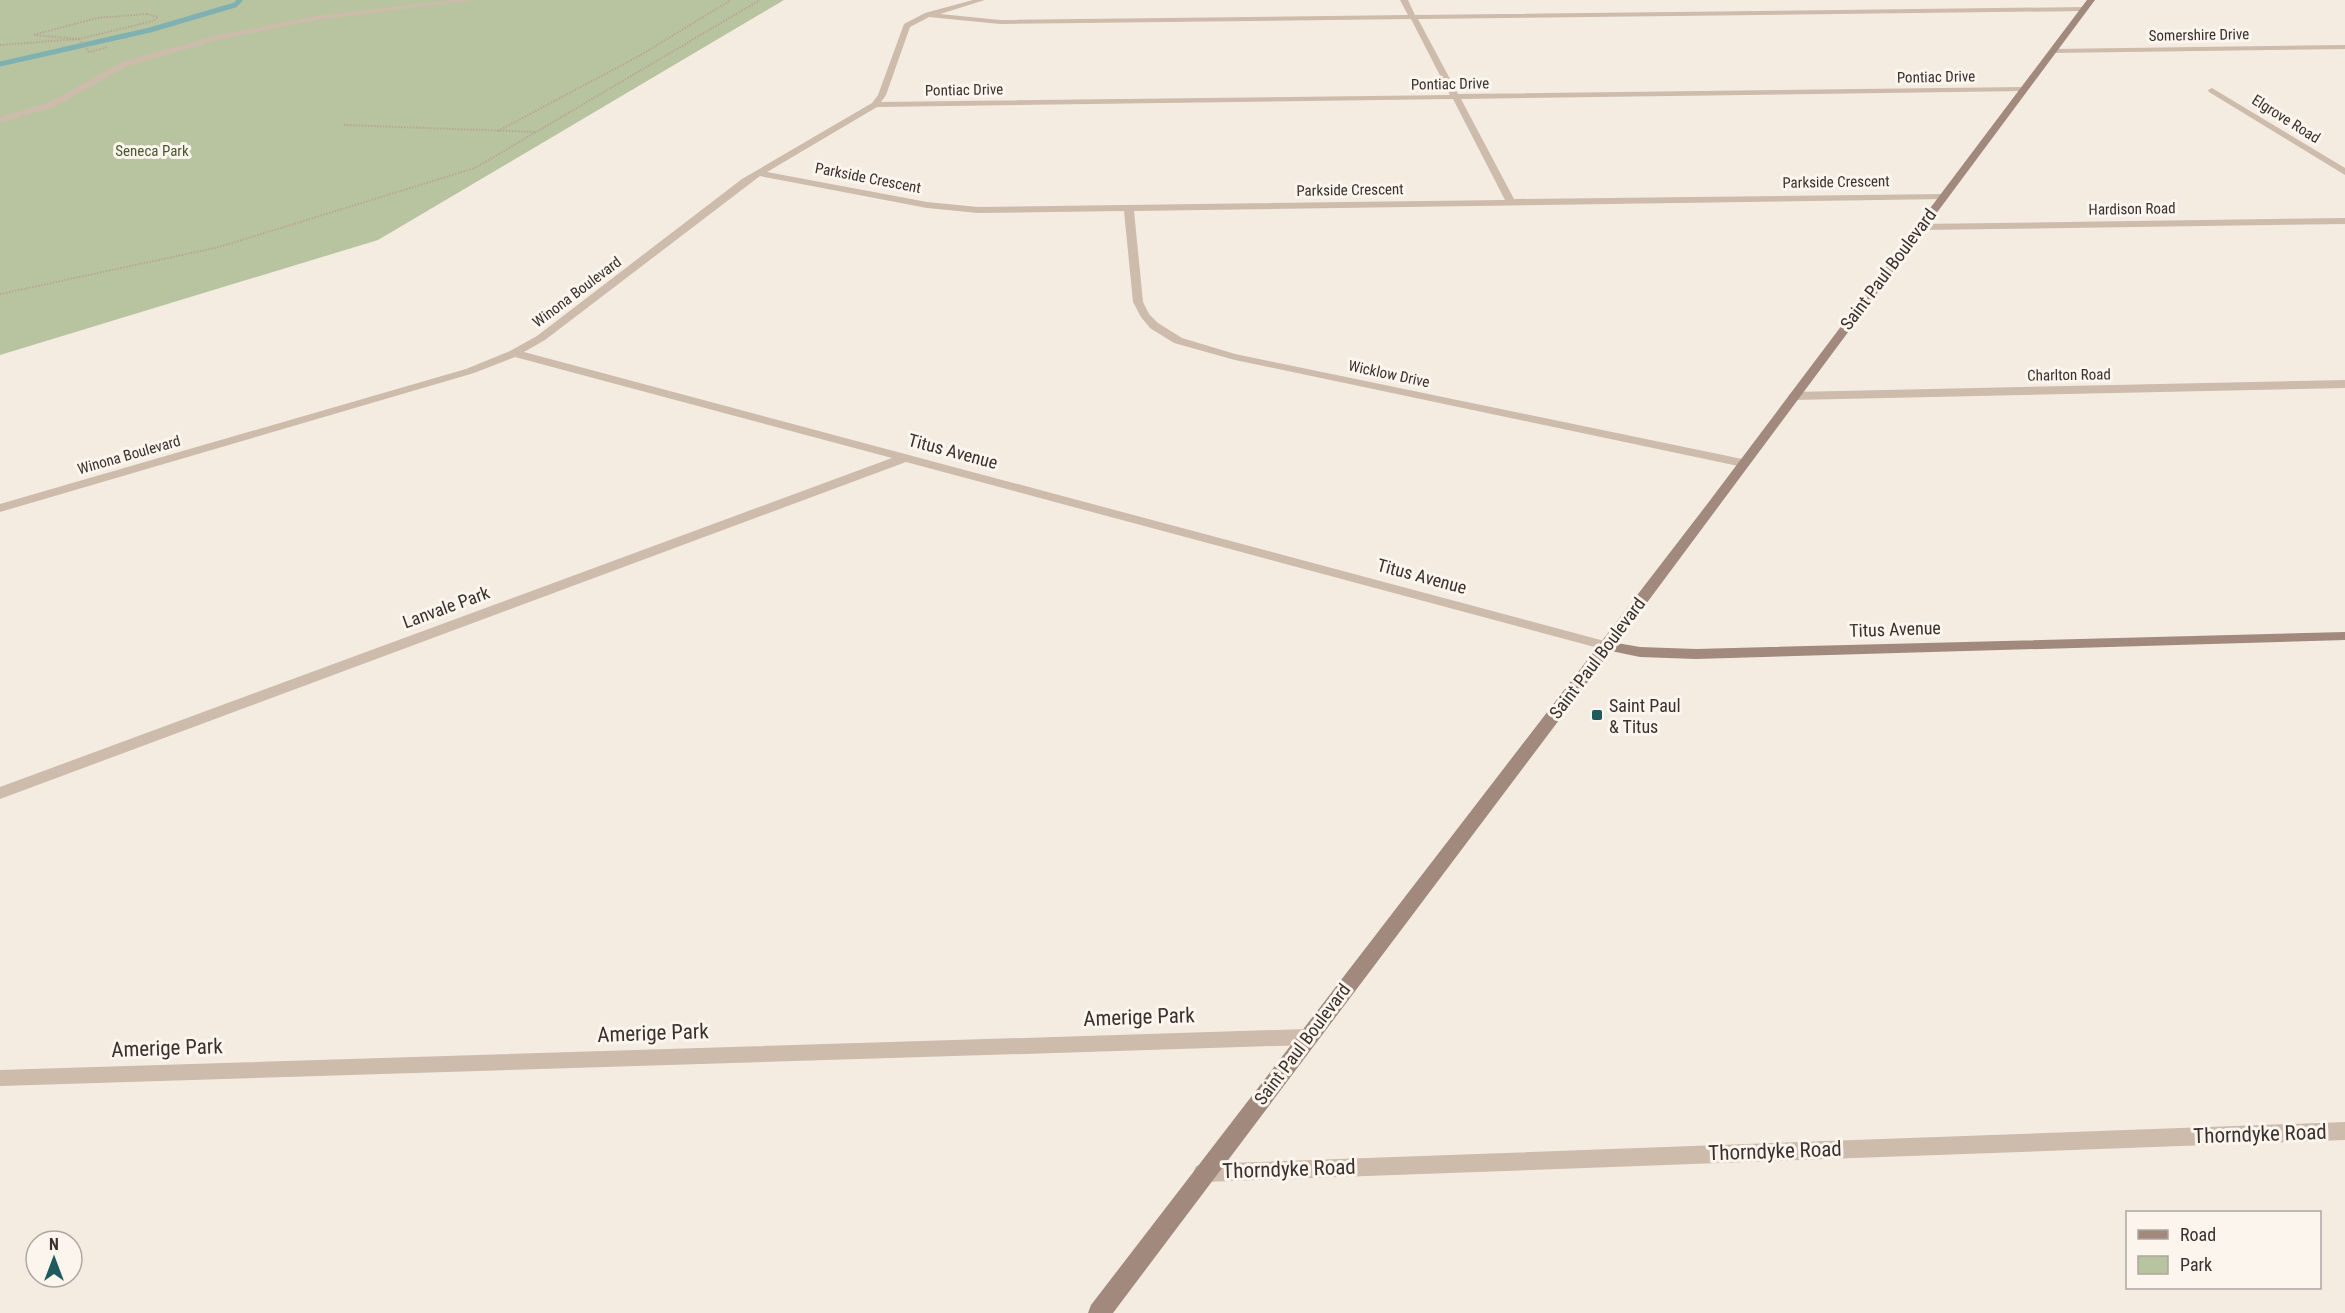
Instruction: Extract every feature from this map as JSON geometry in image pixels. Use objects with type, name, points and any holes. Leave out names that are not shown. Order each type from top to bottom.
[{"type":"main road","name":"Saint Paul Boulevard","points":[[1099,1313],[1607,646],[2088,5]]},
{"type":"main road","name":"Titus Avenue","points":[[1607,646],[1640,652],[1696,654],[2345,636]]},
{"type":"street","points":[[0,120],[51,105],[125,64],[221,37],[316,18],[471,0]]},
{"type":"street","points":[[875,105],[882,95],[907,26],[928,15],[981,0]]},
{"type":"street","points":[[1404,0],[1458,97],[1511,202]]},
{"type":"street","points":[[928,15],[1000,22],[2088,5]]},
{"type":"street","name":"Somershire Drive","points":[[2053,51],[2345,47]]},
{"type":"street","name":"Pontiac Drive","points":[[875,105],[2024,89]]},
{"type":"street","name":"Elgrove Road","points":[[2212,90],[2345,172]]},
{"type":"street","name":"Winona Boulevard","points":[[0,508],[470,371],[514,353],[561,325],[745,181],[875,105]]},
{"type":"street","name":"Parkside Crescent","points":[[760,173],[951,208],[1005,210],[1944,195]]},
{"type":"street","name":"Wicklow Drive","points":[[1129,208],[1138,303],[1143,317],[1157,329],[1177,339],[1234,357],[1743,463]]},
{"type":"street","name":"Hardison Road","points":[[1920,227],[2345,221]]},
{"type":"street","name":"Titus Avenue","points":[[514,353],[1607,646]]},
{"type":"street","name":"Charlton Road","points":[[1794,396],[2345,384]]},
{"type":"street","name":"Lanvale Park","points":[[0,793],[905,458]]},
{"type":"street","name":"Amerige Park","points":[[0,1078],[1307,1037]]},
{"type":"street","name":"Thorndyke Road","points":[[1204,1173],[2345,1131]]},
{"type":"path","points":[[498,131],[639,56],[731,0]]},
{"type":"path","points":[[0,294],[241,240],[475,168],[760,0]]},
{"type":"path","points":[[0,45],[79,39],[153,21],[158,16],[150,12],[117,16],[71,23],[33,35],[79,39],[89,52]]},
{"type":"path","points":[[344,125],[537,132]]},
{"type":"green space","name":"Seneca Park","points":[[0,0],[784,0],[378,240],[0,355]]},
{"type":"waterway","points":[[0,64],[150,30],[235,5],[240,0]]},
{"type":"place","name":"Saint Paul & Titus","points":[[1597,715]]}]
